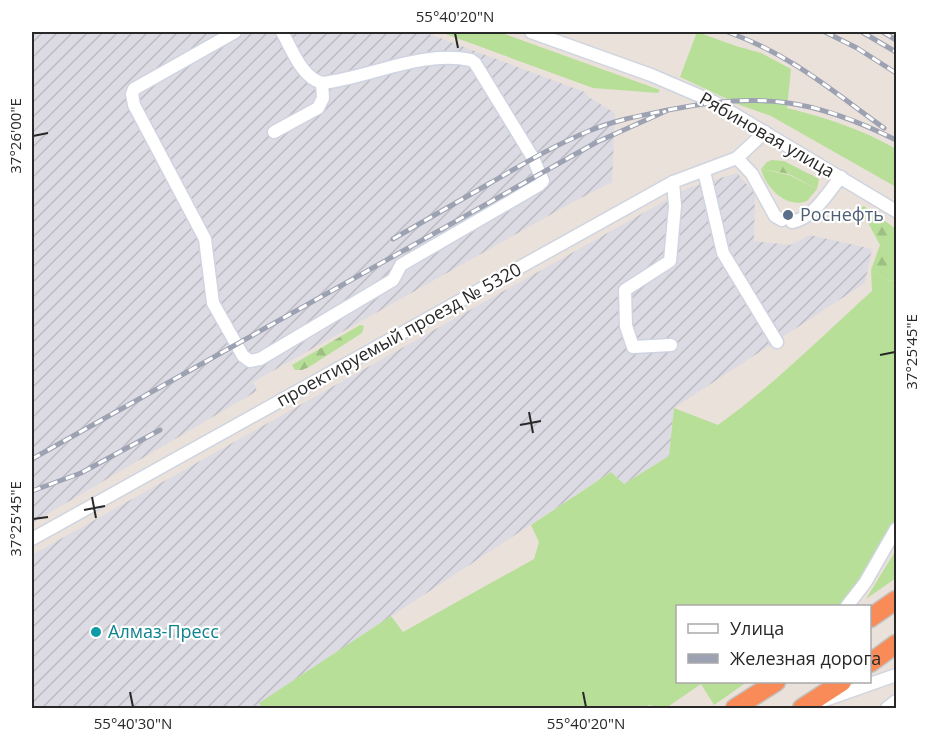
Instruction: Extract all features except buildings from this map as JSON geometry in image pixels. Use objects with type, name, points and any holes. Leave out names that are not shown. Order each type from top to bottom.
[{"type":"highway","points":[[871,617],[897,600]]},
{"type":"highway","points":[[871,662],[897,644]]},
{"type":"highway","points":[[735,708],[773,683]]},
{"type":"highway","points":[[803,708],[839,683]]},
{"type":"street","points":[[235,32],[134,89],[132,94],[134,105],[205,239],[208,278],[213,303],[243,356],[250,361],[260,359],[393,280],[401,266],[543,181],[533,158],[471,60],[436,59],[411,62],[322,83],[314,81],[305,72],[282,32]]},
{"type":"street","name":"Рябиновая улица","points":[[531,32],[565,37],[714,102],[897,211]]},
{"type":"street","points":[[274,132],[318,108],[323,98],[322,83]]},
{"type":"street","name":"проектируемый проезд № 5320","points":[[32,539],[673,182],[737,158],[765,132]]},
{"type":"street","points":[[737,158],[752,174],[775,216],[787,221],[801,219],[811,213],[841,177]]},
{"type":"street","points":[[704,171],[723,253],[777,342]]},
{"type":"street","points":[[671,345],[633,347],[626,326],[625,290],[670,261],[675,206],[673,182]]},
{"type":"street","points":[[848,605],[897,530]]},
{"type":"street","points":[[803,708],[897,675]]},
{"type":"street","points":[[887,708],[897,701]]},
{"type":"shaded area","points":[[32,32],[424,32],[587,93],[587,96],[615,113],[612,182],[253,382],[257,391],[32,523]]},
{"type":"shaded area","points":[[737,173],[755,194],[754,241],[790,245],[810,235],[872,249],[865,283],[674,408],[669,456],[624,484],[611,472],[259,703],[262,708],[32,708],[32,555],[688,188]]},
{"type":"green space","points":[[440,32],[499,32],[660,90],[658,93],[593,88]]},
{"type":"green space","points":[[697,32],[761,53],[791,69],[787,108],[843,125],[896,149],[896,187],[771,116],[740,105],[680,77]]},
{"type":"green space","points":[[772,160],[784,161],[819,179],[817,189],[789,174],[761,169]]},
{"type":"green space","points":[[761,169],[789,175],[817,189],[807,201],[792,202],[772,190]]},
{"type":"green space","points":[[864,206],[896,229],[896,279],[889,281],[871,270],[880,245],[866,219],[856,210]]},
{"type":"green space","points":[[871,270],[889,281],[896,279],[896,520],[863,576],[840,605],[676,605],[676,683],[746,683],[714,705],[701,684],[666,708],[649,705],[644,708],[262,708],[259,703],[391,616],[403,632],[534,559],[539,542],[531,525],[611,472],[624,484],[669,456],[674,408],[718,425],[778,377],[872,291]]},
{"type":"green space","points":[[360,325],[364,326],[362,333],[309,367],[295,370],[292,365]]},
{"type":"green space","points":[[896,550],[896,578],[866,599]]},
{"type":"railway","points":[[728,32],[791,62],[884,128]]},
{"type":"railway","points":[[825,32],[857,48],[896,73]]},
{"type":"railway","points":[[862,32],[896,52]]},
{"type":"railway","points":[[883,32],[896,40]]},
{"type":"railway","points":[[393,239],[576,136],[618,121],[668,110],[731,101],[785,102],[838,115],[896,140]]},
{"type":"railway","points":[[32,459],[597,142],[666,111]]},
{"type":"railway","points":[[32,491],[81,473],[160,430]]},
{"type":"place","name":"Роснефть","points":[[788,215]]},
{"type":"place","name":"Алмаз-Пресс","points":[[96,632]]}]
